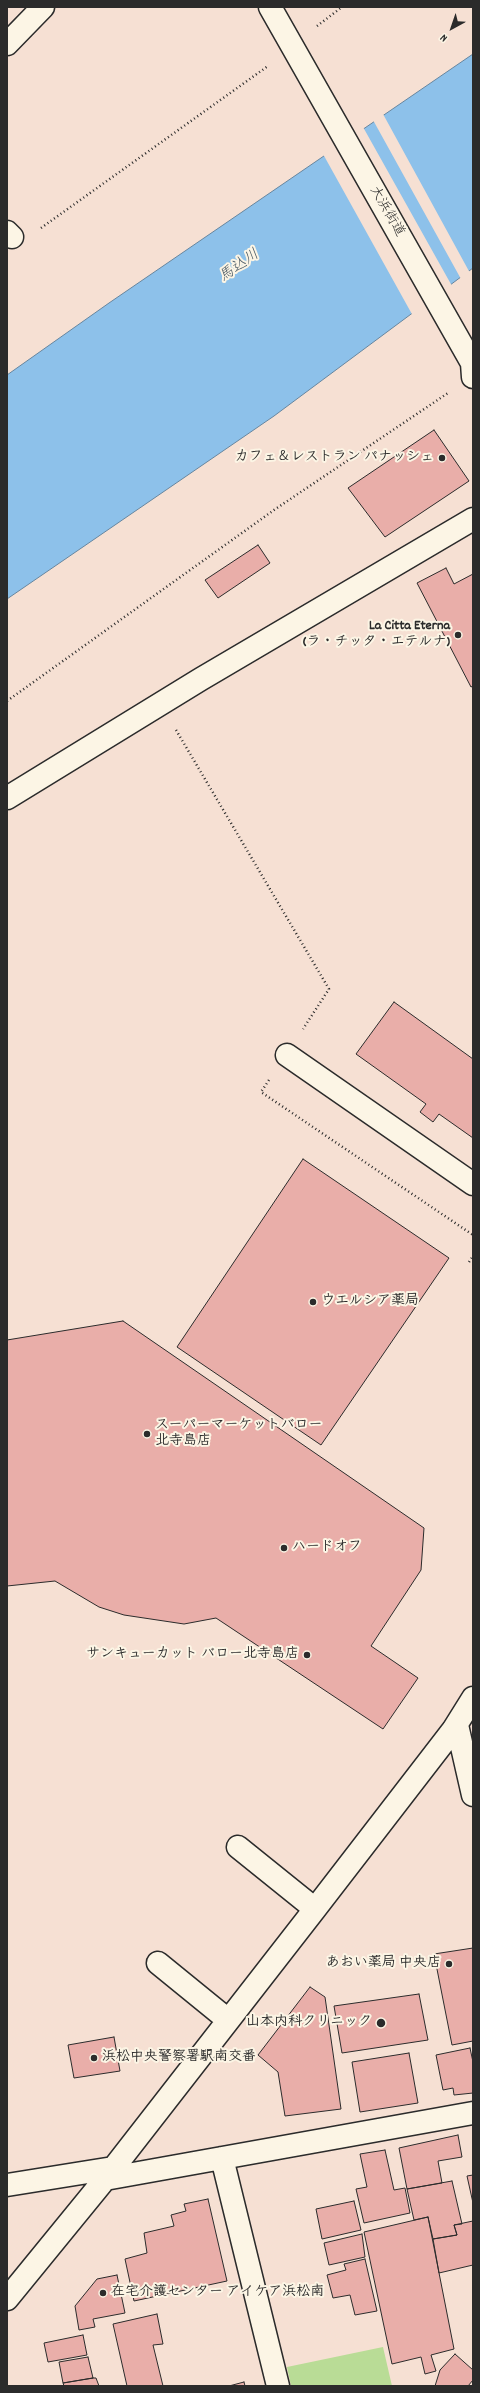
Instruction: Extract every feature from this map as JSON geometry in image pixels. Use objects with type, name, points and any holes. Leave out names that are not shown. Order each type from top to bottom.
[{"type":"street","points":[[7,44],[43,7]]},
{"type":"street","name":"大浜街道","points":[[270,7],[473,372]]},
{"type":"street","points":[[7,798],[160,704],[473,519]]},
{"type":"street","points":[[286,1055],[473,1184]]},
{"type":"street","points":[[7,2299],[109,2174],[315,1910],[457,1725],[473,1698]]},
{"type":"street","points":[[457,1725],[473,1795]]},
{"type":"street","points":[[238,1847],[315,1910]]},
{"type":"street","points":[[158,1963],[228,2020]]},
{"type":"street","points":[[7,2185],[109,2174],[222,2158],[473,2113]]},
{"type":"street","points":[[222,2158],[278,2386]]},
{"type":"path","points":[[40,230],[297,54]]},
{"type":"path","points":[[7,701],[274,510],[473,372]]},
{"type":"path","points":[[160,704],[329,989],[261,1092],[473,1235]]},
{"type":"path","points":[[469,1262],[473,1256]]},
{"type":"green space","points":[[383,2347],[392,2386],[291,2386],[287,2367]]},
{"type":"water","name":"馬込川","points":[[473,54],[473,268],[274,416],[7,599],[7,375],[109,303]]},
{"type":"pier","points":[[383,114],[470,273],[461,279],[373,120]]},
{"type":"pier","points":[[363,127],[452,286],[413,316],[323,154]]},
{"type":"building","points":[[434,430],[469,481],[385,537],[348,488]]},
{"type":"building","points":[[258,545],[270,563],[218,598],[205,580]]},
{"type":"building","name":"La Citta Eterna (ラ・チッタ・エテルナ)","points":[[446,568],[454,584],[473,574],[473,686],[471,687],[417,583]]},
{"type":"building","points":[[394,1002],[473,1059],[473,1138],[439,1114],[433,1122],[420,1112],[426,1104],[356,1054]]},
{"type":"building","name":"ウエルシア薬局","points":[[303,1159],[449,1258],[321,1445],[177,1347]]},
{"type":"building","name":"スーパーマーケットバロー 北寺島店","points":[[123,1321],[424,1528],[421,1570],[371,1646],[418,1678],[383,1729],[216,1618],[184,1624],[124,1615],[99,1607],[55,1581],[7,1586],[7,1340]]},
{"type":"building","points":[[473,1948],[473,2041],[452,2045],[434,1954]]},
{"type":"building","points":[[310,1987],[325,1997],[341,2109],[285,2116],[278,2072],[258,2055]]},
{"type":"building","name":"山本内科クリニック","points":[[419,1994],[428,2040],[342,2053],[334,2006]]},
{"type":"building","name":"浜松中央警察署駅南交番","points":[[114,2037],[120,2071],[74,2078],[68,2045]]},
{"type":"building","points":[[470,2048],[473,2062],[473,2093],[454,2095],[453,2088],[443,2090],[436,2055]]},
{"type":"building","points":[[409,2053],[418,2103],[360,2112],[352,2062]]},
{"type":"building","points":[[458,2135],[462,2157],[438,2161],[442,2183],[407,2189],[399,2148]]},
{"type":"building","points":[[385,2150],[394,2190],[405,2188],[410,2213],[364,2223],[356,2189],[367,2187],[360,2154]]},
{"type":"building","points":[[473,2175],[473,2203],[467,2176]]},
{"type":"building","points":[[452,2181],[462,2224],[454,2225],[457,2235],[433,2239],[428,2217],[414,2220],[407,2189]]},
{"type":"building","points":[[208,2199],[227,2281],[134,2301],[125,2259],[147,2253],[144,2233],[174,2226],[171,2215],[186,2211],[184,2204]]},
{"type":"building","points":[[354,2201],[361,2230],[322,2239],[316,2209]]},
{"type":"building","points":[[428,2217],[454,2349],[431,2355],[436,2371],[425,2374],[421,2357],[392,2364],[364,2232]]},
{"type":"building","points":[[473,2221],[473,2265],[439,2273],[433,2239],[457,2235],[454,2225]]},
{"type":"building","points":[[362,2234],[365,2257],[329,2265],[324,2243]]},
{"type":"building","points":[[365,2259],[377,2311],[355,2315],[350,2295],[333,2298],[327,2275],[346,2270],[344,2264]]},
{"type":"building","name":"在宅介護センター アイケア浜松南","points":[[117,2275],[125,2313],[93,2319],[95,2327],[79,2330],[75,2306],[97,2279]]},
{"type":"building","points":[[157,2314],[163,2344],[153,2345],[163,2386],[127,2386],[113,2324]]},
{"type":"building","points":[[83,2335],[87,2355],[48,2362],[44,2343]]},
{"type":"building","points":[[455,2354],[473,2370],[473,2380],[468,2386],[435,2386],[440,2370]]},
{"type":"building","points":[[88,2357],[93,2378],[63,2383],[59,2362]]},
{"type":"building","points":[[96,2378],[99,2386],[64,2386],[63,2383]]},
{"type":"building","points":[[244,2382],[245,2386],[229,2386]]},
{"type":"place","name":"カフェ＆レストラン パナッシェ","points":[[442,458]]},
{"type":"place","name":"La Citta Eterna (ラ・チッタ・エテルナ)","points":[[458,635]]},
{"type":"place","name":"ウエルシア薬局","points":[[313,1302]]},
{"type":"place","name":"スーパーマーケットバロー 北寺島店","points":[[147,1434]]},
{"type":"place","name":"ハードオフ","points":[[284,1548]]},
{"type":"place","name":"サンキューカット バロー北寺島店","points":[[307,1655]]},
{"type":"place","name":"あおい薬局 中央店","points":[[449,1964]]},
{"type":"place","name":"山本内科クリニック","points":[[381,2023]]},
{"type":"place","name":"浜松中央警察署駅南交番","points":[[94,2058]]},
{"type":"place","name":"在宅介護センター アイケア浜松南","points":[[103,2293]]}]
